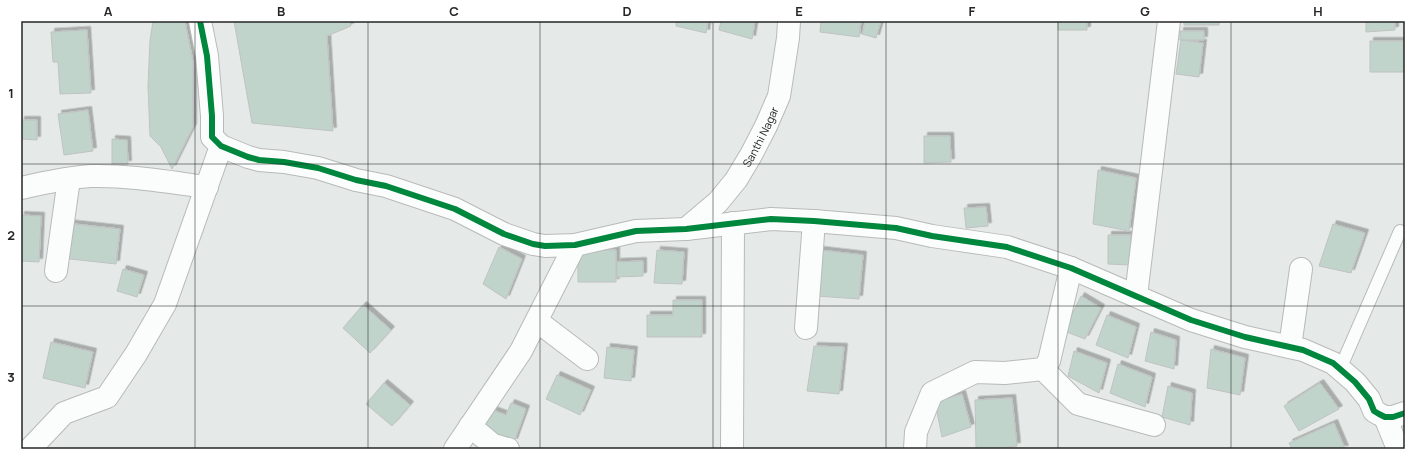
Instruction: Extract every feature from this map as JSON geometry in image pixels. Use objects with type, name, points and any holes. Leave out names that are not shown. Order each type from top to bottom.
[{"type":"street","points":[[200,21],[207,56],[212,116],[212,137],[221,146],[260,160],[284,162],[318,168],[356,180],[386,186],[455,209],[504,234],[533,244],[545,246],[575,245],[636,231],[686,229],[771,219],[896,228],[932,236],[1008,247],[1071,268],[1198,322],[1245,337],[1290,346],[1333,363],[1355,382],[1369,399],[1374,411],[1395,415],[1398,449]]},
{"type":"street","name":"Santhi Nagar","points":[[686,229],[718,202],[736,180],[763,132],[779,96],[788,38],[789,21]]},
{"type":"street","points":[[1136,296],[1168,21]]},
{"type":"street","points":[[30,449],[64,413],[107,397],[136,354],[165,304],[221,146]]},
{"type":"street","points":[[21,188],[48,182],[89,176],[124,177],[207,186]]},
{"type":"street","points":[[56,271],[69,179]]},
{"type":"street","points":[[806,328],[814,221]]},
{"type":"street","points":[[732,449],[733,223]]},
{"type":"street","points":[[455,449],[521,351],[575,245]]},
{"type":"street","points":[[915,449],[916,432],[932,393],[975,372],[1006,373],[1043,369],[1049,361],[1071,268]]},
{"type":"street","points":[[1290,346],[1301,269]]},
{"type":"street","points":[[537,321],[587,359]]},
{"type":"street","points":[[1043,369],[1078,404],[1154,426]]},
{"type":"street","points":[[470,426],[493,445],[508,449]]},
{"type":"lane","points":[[1340,369],[1400,232]]},
{"type":"building","points":[[153,21],[185,21],[193,62],[193,127],[172,169],[161,147],[150,136],[148,86],[150,40]]},
{"type":"building","points":[[234,21],[349,21],[351,26],[327,36],[333,131],[252,123]]},
{"type":"building","points":[[676,21],[708,21],[706,33],[676,26]]},
{"type":"building","points":[[721,21],[755,21],[752,39],[719,30]]},
{"type":"building","points":[[821,21],[861,21],[859,37],[820,32]]},
{"type":"building","points":[[866,21],[881,21],[876,38],[862,34]]},
{"type":"building","points":[[1058,21],[1087,21],[1087,30],[1058,30]]},
{"type":"building","points":[[1184,21],[1219,21],[1219,25],[1184,25]]},
{"type":"building","points":[[1366,21],[1395,21],[1395,30],[1366,32]]},
{"type":"building","points":[[87,30],[91,93],[60,94],[58,62],[53,62],[51,32]]},
{"type":"building","points":[[1180,31],[1204,31],[1204,40],[1180,40]]},
{"type":"building","points":[[1181,40],[1203,43],[1199,77],[1176,74]]},
{"type":"building","points":[[1370,41],[1404,41],[1405,72],[1370,72]]},
{"type":"building","points":[[88,110],[93,151],[64,155],[58,114]]},
{"type":"building","points":[[21,120],[37,120],[37,140],[21,139]]},
{"type":"building","points":[[924,136],[950,136],[951,162],[924,163]]},
{"type":"building","points":[[112,139],[127,140],[128,164],[112,164]]},
{"type":"building","points":[[1098,170],[1136,178],[1129,231],[1093,224]]},
{"type":"building","points":[[986,207],[988,226],[966,228],[964,208]]},
{"type":"building","points":[[21,215],[41,216],[39,262],[21,261]]},
{"type":"building","points":[[65,223],[120,229],[116,264],[61,258]]},
{"type":"building","points":[[1333,224],[1365,233],[1351,273],[1319,266]]},
{"type":"building","points":[[1108,235],[1131,235],[1130,265],[1108,264]]},
{"type":"building","points":[[499,247],[522,259],[506,299],[483,284]]},
{"type":"building","points":[[578,250],[616,250],[616,282],[578,282]]},
{"type":"building","points":[[657,250],[684,252],[682,284],[654,283]]},
{"type":"building","points":[[820,250],[863,255],[859,299],[816,296]]},
{"type":"building","points":[[643,261],[643,276],[617,277],[617,262]]},
{"type":"building","points":[[123,269],[144,275],[137,297],[117,291]]},
{"type":"building","points":[[1081,296],[1101,308],[1085,339],[1064,331]]},
{"type":"building","points":[[673,300],[702,300],[702,337],[647,337],[647,315],[673,315]]},
{"type":"building","points":[[363,305],[391,330],[370,353],[343,328]]},
{"type":"building","points":[[1107,315],[1136,327],[1128,358],[1096,345]]},
{"type":"building","points":[[1151,332],[1176,340],[1174,369],[1145,361]]},
{"type":"building","points":[[51,342],[93,352],[85,388],[43,378]]},
{"type":"building","points":[[814,346],[844,347],[839,394],[807,391]]},
{"type":"building","points":[[607,347],[634,350],[631,381],[604,378]]},
{"type":"building","points":[[1211,349],[1245,358],[1240,395],[1207,388]]},
{"type":"building","points":[[1074,351],[1107,363],[1099,393],[1068,376]]},
{"type":"building","points":[[1118,364],[1152,377],[1145,407],[1110,393]]},
{"type":"building","points":[[557,375],[591,390],[580,415],[546,399]]},
{"type":"building","points":[[384,383],[410,405],[392,426],[366,404]]},
{"type":"building","points":[[1320,383],[1339,409],[1299,431],[1284,406]]},
{"type":"building","points":[[1168,386],[1192,393],[1190,425],[1162,417]]},
{"type":"building","points":[[962,394],[971,427],[942,437],[935,402]]},
{"type":"building","points":[[1012,398],[1017,446],[993,449],[976,449],[975,400]]},
{"type":"building","points":[[511,403],[526,409],[514,442],[483,430],[490,409],[506,415]]},
{"type":"building","points":[[1334,423],[1345,449],[1292,449],[1289,443]]},
{"type":"cycle path","points":[[200,21],[207,56],[212,116],[212,137],[221,146],[248,157],[259,160],[284,162],[318,168],[356,180],[386,186],[455,209],[504,234],[533,244],[545,246],[575,245],[636,231],[686,229],[771,219],[896,228],[932,236],[1007,247],[1071,268],[1191,320],[1245,337],[1303,350],[1333,363],[1355,382],[1369,399],[1374,411],[1385,417],[1393,417],[1405,413]]}]
